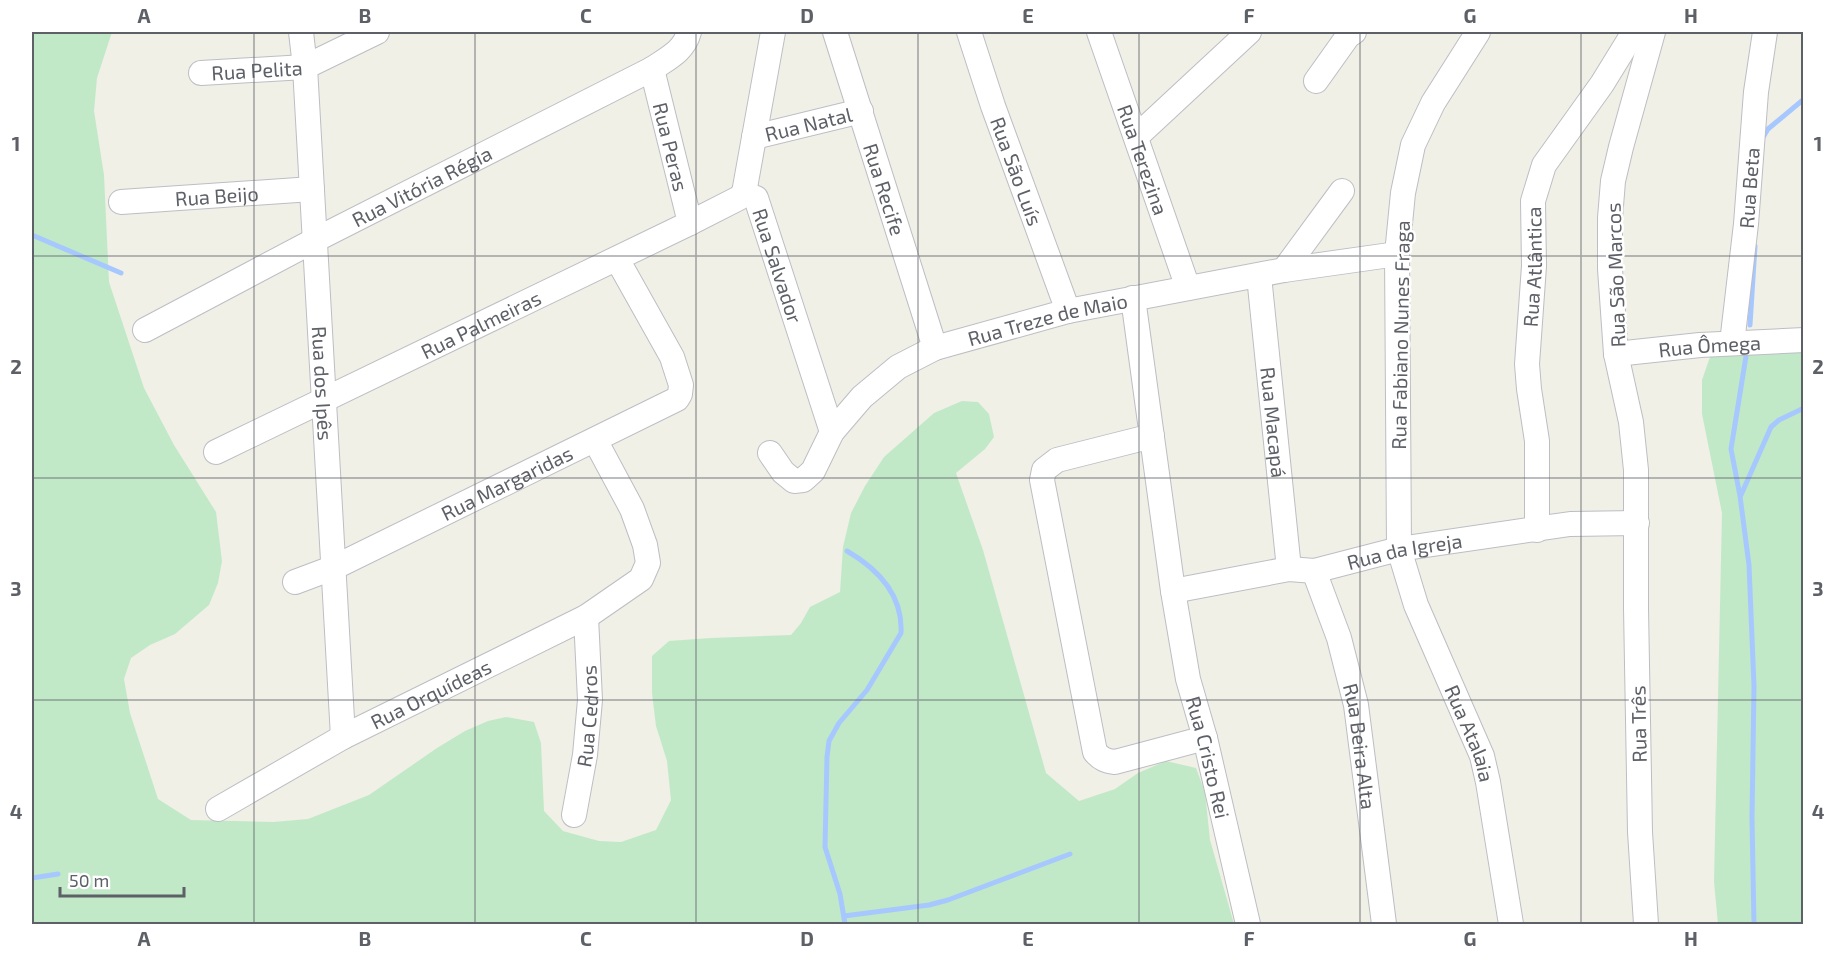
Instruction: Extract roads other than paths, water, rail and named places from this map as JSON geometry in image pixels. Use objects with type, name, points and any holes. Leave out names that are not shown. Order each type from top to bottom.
[{"type":"street","name":"Rua dos Ipês","points":[[301,32],[335,567],[343,737]]},
{"type":"street","name":"Rua Pelita","points":[[201,73],[305,67],[377,32]]},
{"type":"street","name":"Rua Vitória Régia","points":[[146,330],[315,240],[652,69],[679,51],[686,43],[689,32]]},
{"type":"street","name":"Rua Salvador","points":[[773,32],[744,193],[756,198],[832,432]]},
{"type":"street","name":"Rua Recife","points":[[835,32],[935,348]]},
{"type":"street","name":"Rua São Luís","points":[[969,32],[993,106],[1068,311]]},
{"type":"street","name":"Rua Terezina","points":[[1100,32],[1188,288]]},
{"type":"street","points":[[1136,137],[1249,32]]},
{"type":"street","points":[[1316,81],[1347,36],[1354,32]]},
{"type":"street","name":"Rua Fabiano Nunes Fraga","points":[[1399,549],[1396,254],[1403,193],[1413,145],[1433,103],[1478,32]]},
{"type":"street","name":"Rua Atlântica","points":[[1537,530],[1537,441],[1527,364],[1534,266],[1533,201],[1544,165],[1602,84],[1634,32]]},
{"type":"street","name":"Rua São Marcos","points":[[1636,523],[1636,470],[1632,432],[1616,354],[1610,269],[1610,218],[1614,181],[1653,32]]},
{"type":"street","name":"Rua Beta","points":[[1732,343],[1746,224],[1756,92],[1765,32]]},
{"type":"street","name":"Rua Peras","points":[[652,69],[690,223]]},
{"type":"street","name":"Rua Natal","points":[[754,137],[861,111]]},
{"type":"street","name":"Rua Beijo","points":[[121,202],[312,189]]},
{"type":"street","points":[[1284,270],[1342,191]]},
{"type":"street","name":"Rua Palmeiras","points":[[216,452],[617,259],[739,198],[744,193]]},
{"type":"street","name":"Rua Treze de Maio","points":[[770,453],[783,472],[794,481],[803,480],[816,467],[832,432],[862,396],[898,367],[935,348],[1068,311],[1284,270],[1396,254]]},
{"type":"street","name":"Rua Margaridas","points":[[295,582],[335,567],[677,399],[681,385],[672,357],[617,259]]},
{"type":"street","name":"Rua Macapá","points":[[1259,276],[1289,569]]},
{"type":"street","name":"Rua Cristo Rei","points":[[1133,298],[1173,591],[1188,680],[1205,738],[1248,924]]},
{"type":"street","name":"Rua Ômega","points":[[1616,354],[1732,343],[1803,340]]},
{"type":"street","points":[[1152,436],[1058,460],[1044,470],[1042,480],[1095,752],[1099,757],[1115,762],[1205,738]]},
{"type":"street","name":"Rua Orquídeas","points":[[218,809],[343,737],[586,617],[641,579],[648,563],[645,545],[632,509],[595,440]]},
{"type":"street","name":"Rua da Igreja","points":[[1173,591],[1289,569],[1314,571],[1399,549],[1570,524],[1636,523]]},
{"type":"street","name":"Rua Três","points":[[1636,523],[1640,831],[1646,924]]},
{"type":"street","name":"Rua Atalaia","points":[[1399,549],[1416,605],[1482,756],[1511,924]]},
{"type":"street","name":"Rua Beira Alta","points":[[1314,571],[1339,638],[1356,705],[1384,924]]},
{"type":"street","name":"Rua Cedros","points":[[574,815],[585,755],[590,699],[586,617]]},
{"type":"waterway","points":[[1762,139],[1768,129],[1804,99]]},
{"type":"waterway","points":[[32,235],[121,273]]},
{"type":"waterway","points":[[1750,325],[1755,246]]},
{"type":"waterway","points":[[1747,350],[1731,449],[1749,565],[1754,686],[1752,818],[1754,924]]},
{"type":"waterway","points":[[1741,495],[1771,427],[1779,420],[1804,408]]},
{"type":"waterway","points":[[845,924],[840,894],[825,847],[829,741],[839,723],[867,690],[901,633],[898,607],[886,584],[869,566],[847,551]]},
{"type":"waterway","points":[[844,916],[929,905],[948,900],[1070,854]]},
{"type":"waterway","points":[[32,878],[58,874]]}]
